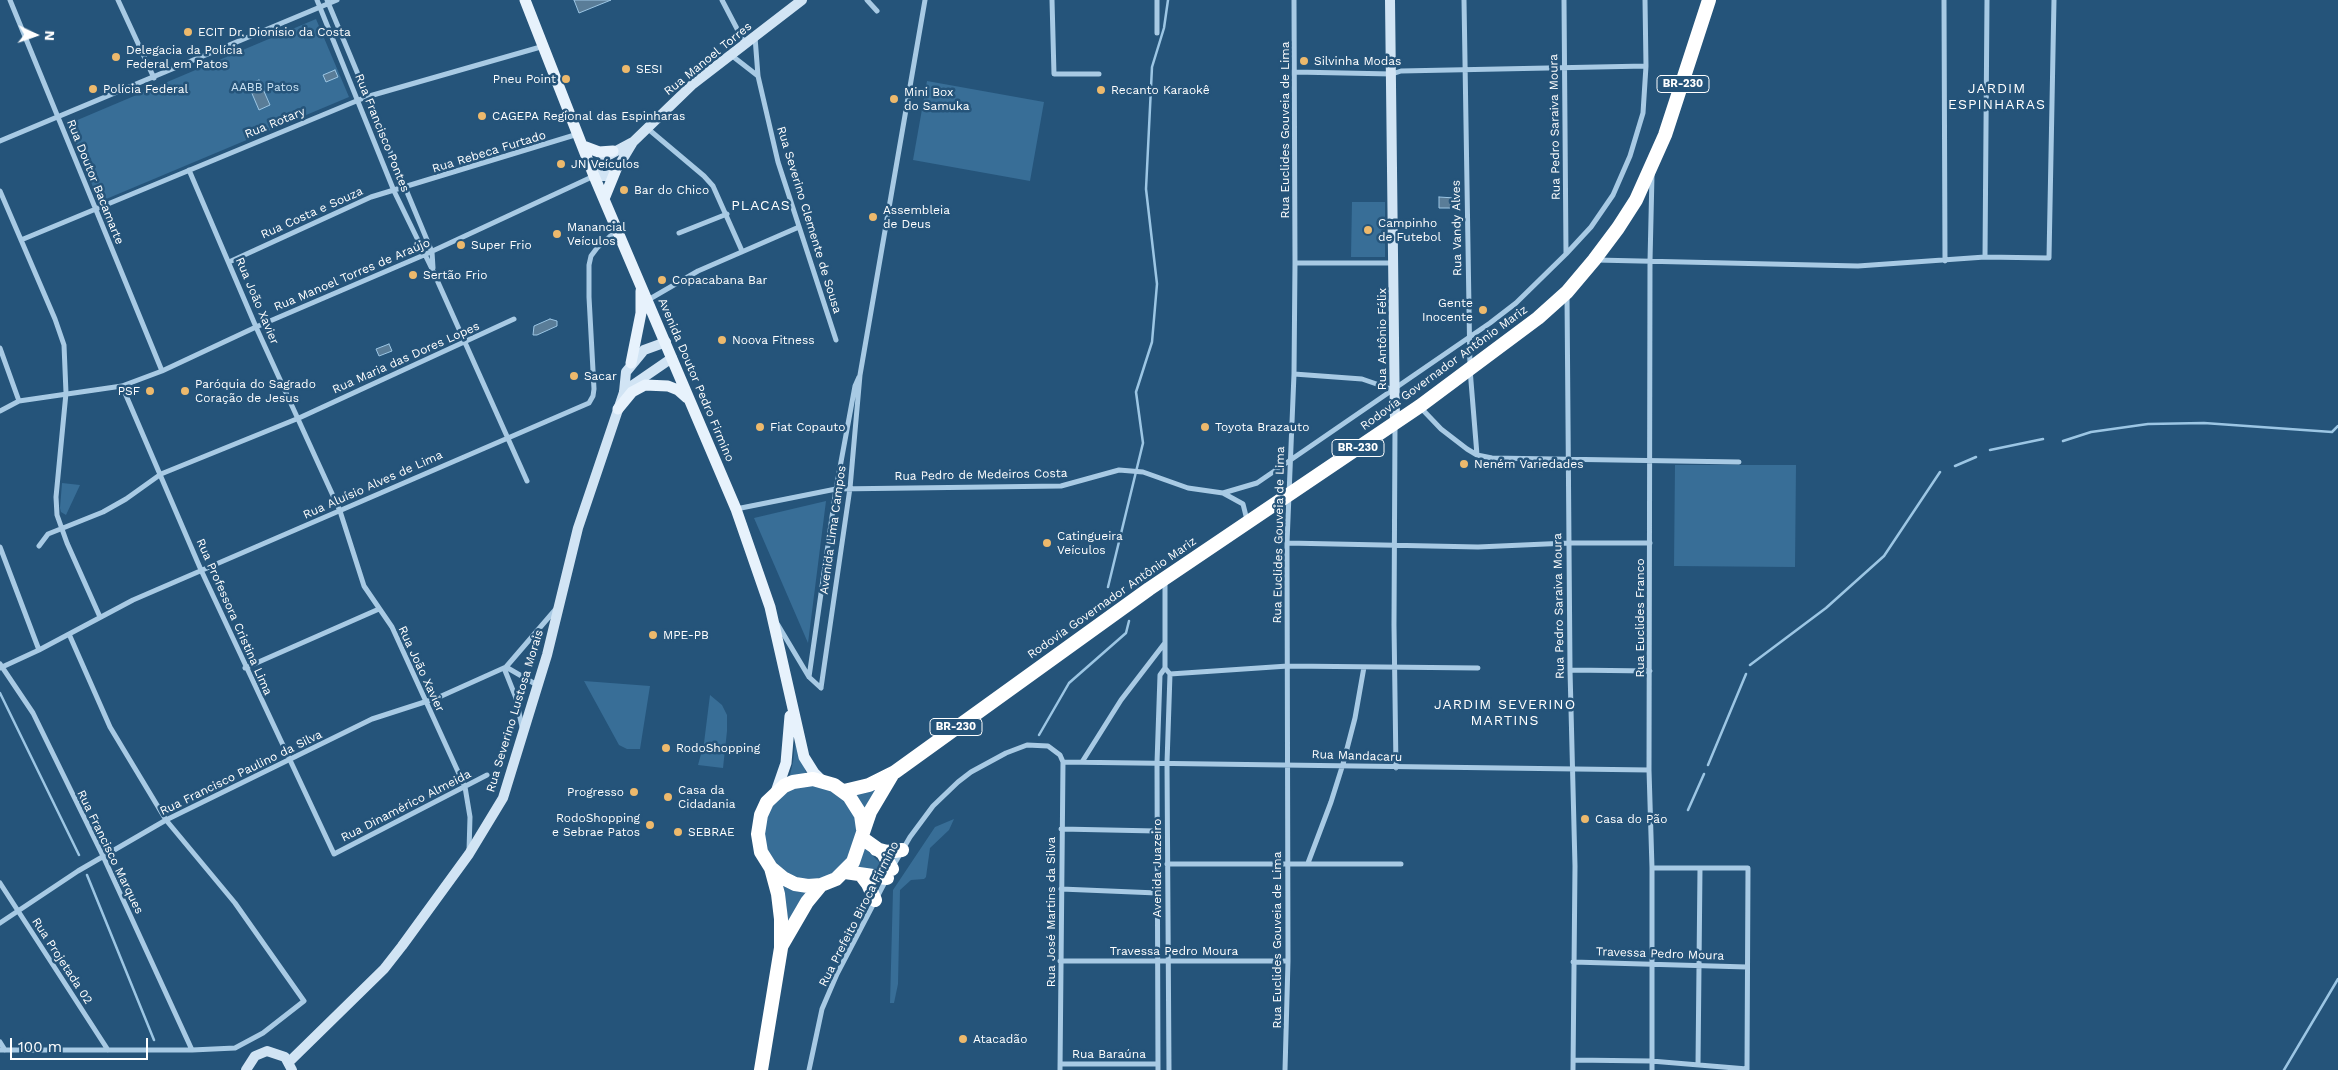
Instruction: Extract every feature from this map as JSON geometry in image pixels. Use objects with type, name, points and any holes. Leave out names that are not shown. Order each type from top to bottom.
[{"type":"highway","name":"Rodovia Governador Antônio Mariz","points":[[844,791],[869,785],[895,772],[1006,690],[1165,578],[1420,406],[1506,345],[1567,292],[1618,228],[1652,167],[1682,87],[1709,0]]},
{"type":"highway","name":"Rodovia Governador Antônio Mariz","points":[[845,872],[853,862],[876,800],[895,772]]},
{"type":"highway","points":[[761,1070],[781,948],[781,919],[778,894],[771,868],[761,852],[758,834],[760,815],[767,802],[776,792],[793,782],[813,779],[844,791],[858,808],[863,834],[876,849],[883,853],[889,874],[862,876],[845,872],[836,879],[821,885],[808,886],[795,884],[783,878],[771,868]]},
{"type":"highway","points":[[876,849],[887,852],[902,850]]},
{"type":"highway","points":[[862,876],[868,884],[874,900]]},
{"type":"highway","points":[[781,948],[807,902],[821,885]]},
{"type":"main road","name":"Avenida Doutor Pedro Firmino","points":[[525,0],[545,46],[594,176],[736,509],[770,607],[804,757],[814,773],[822,781]]},
{"type":"main road","name":"Rua Manoel Torres","points":[[615,172],[633,142],[693,84],[802,0]]},
{"type":"main road","name":"Rua Antônio Félix","points":[[1390,0],[1395,264],[1395,423]]},
{"type":"main road","name":"Rua Manoel Torres","points":[[594,176],[601,162],[613,151],[633,142]]},
{"type":"main road","points":[[583,146],[599,152],[613,151]]},
{"type":"main road","points":[[594,176],[606,176],[615,172]]},
{"type":"main road","points":[[604,199],[615,172]]},
{"type":"main road","points":[[631,363],[641,313],[641,284]]},
{"type":"main road","points":[[631,363],[644,350],[666,342]]},
{"type":"main road","points":[[624,392],[672,358]]},
{"type":"main road","name":"Rua Severino Lustosa Morais","points":[[291,1066],[384,968],[402,946],[469,854],[503,798],[547,655],[578,528],[624,392],[626,372],[631,363]]},
{"type":"main road","points":[[618,410],[632,392],[652,384],[678,390],[690,400]]},
{"type":"main road","name":"Avenida Doutor Pedro Firmino","points":[[776,792],[783,774],[788,749],[789,695]]},
{"type":"main road","points":[[246,1070],[255,1056],[267,1051],[279,1054],[291,1066]]},
{"type":"street","name":"Rua Doutor Bacamarte","points":[[10,0],[162,371]]},
{"type":"street","points":[[118,0],[154,78]]},
{"type":"street","name":"Rua Francisco Pontes","points":[[317,0],[394,191],[433,271],[527,481]]},
{"type":"street","points":[[0,141],[154,78],[328,2],[337,0]]},
{"type":"street","points":[[722,0],[745,44]]},
{"type":"street","points":[[867,0],[877,10]]},
{"type":"street","name":"Avenida Lima Campos","points":[[860,375],[855,386],[836,489],[809,677],[821,688],[850,488],[860,375],[925,0]]},
{"type":"street","points":[[1052,0],[1054,74],[1099,74]]},
{"type":"street","points":[[1157,0],[1157,33]]},
{"type":"street","name":"Rua Euclides Gouveia de Lima","points":[[1285,1070],[1288,961],[1287,543],[1294,374],[1295,263],[1294,0]]},
{"type":"street","name":"Rua Vandy Alves","points":[[1464,0],[1469,336],[1477,455]]},
{"type":"street","name":"Rua Pedro Saraiva Moura","points":[[1564,0],[1566,254]]},
{"type":"street","points":[[1289,462],[1516,303],[1591,227],[1614,195],[1630,156],[1643,113],[1646,66],[1646,0]]},
{"type":"street","points":[[1944,0],[1944,260]]},
{"type":"street","points":[[1985,257],[1987,0]]},
{"type":"street","points":[[1594,260],[1858,266],[1985,257],[2049,258],[2054,0]]},
{"type":"street","name":"Rua Francisco Pontes","points":[[328,2],[432,252],[433,271]]},
{"type":"street","name":"Rua Severino Clemente de Sousa","points":[[755,36],[758,76],[778,162],[836,340]]},
{"type":"street","name":"Rua Rotary","points":[[21,240],[366,97],[545,46]]},
{"type":"street","points":[[731,54],[758,76]]},
{"type":"street","points":[[1294,72],[1392,74],[1401,71],[1565,66],[1646,66]]},
{"type":"street","points":[[647,128],[704,176],[712,186],[727,214],[742,251]]},
{"type":"street","name":"Rua Rebeca Furtado","points":[[405,188],[578,134]]},
{"type":"street","name":"Rua Euclides Franco","points":[[1652,167],[1650,261],[1649,770],[1652,868],[1652,1070]]},
{"type":"street","name":"Rua João Xavier","points":[[189,170],[256,328],[299,418],[340,511],[364,586],[392,627],[464,787],[470,816],[469,854]]},
{"type":"street","name":"Rua Manoel Torres de Araújo","points":[[0,411],[19,401],[122,386],[162,371],[432,252],[594,176]]},
{"type":"street","name":"Rua Costa e Souza","points":[[229,262],[371,197],[405,188]]},
{"type":"street","points":[[0,191],[61,334],[66,356],[66,393],[56,497],[57,515],[61,529],[100,616]]},
{"type":"street","points":[[679,233],[727,214]]},
{"type":"street","points":[[647,300],[698,271],[799,227]]},
{"type":"street","name":"Rua Aluísio Alves de Lima","points":[[1,667],[39,650],[100,616],[201,570],[588,403],[593,396],[589,265],[591,256],[597,248],[618,230]]},
{"type":"street","points":[[1295,263],[1395,264]]},
{"type":"street","name":"Rua Pedro Saraiva Moura","points":[[1567,292],[1568,543],[1575,866],[1573,1070]]},
{"type":"street","name":"Rua Maria das Dores Lopes","points":[[39,546],[48,534],[103,512],[126,499],[161,474],[299,418],[514,319]]},
{"type":"street","points":[[0,348],[19,401]]},
{"type":"street","points":[[1294,374],[1362,379],[1394,390]]},
{"type":"street","name":"Rua Professora Cristina Lima","points":[[122,386],[201,570],[334,854]]},
{"type":"street","points":[[1420,406],[1441,429],[1477,455],[1510,460],[1738,462]]},
{"type":"street","name":"Rua Antônio Félix","points":[[1395,423],[1394,668],[1396,768]]},
{"type":"street","name":"Rua Pedro de Medeiros Costa","points":[[1224,493],[1257,482],[1289,462]]},
{"type":"street","name":"Rua Pedro de Medeiros Costa","points":[[736,509],[836,489],[1061,486],[1107,473],[1132,470],[1188,488],[1224,493],[1243,504],[1248,523]]},
{"type":"street","points":[[831,525],[844,527]]},
{"type":"street","points":[[1287,543],[1478,547],[1568,543],[1650,543]]},
{"type":"street","points":[[0,547],[39,650]]},
{"type":"street","name":"Avenida Juazeiro","points":[[1158,1067],[1156,763],[1160,675],[1165,668],[1165,578]]},
{"type":"street","points":[[822,588],[835,590]]},
{"type":"street","name":"Rua Francisco Paulino da Silva","points":[[0,923],[103,856],[166,820],[372,720],[396,710],[425,702],[505,667],[558,607]]},
{"type":"street","points":[[770,607],[784,636],[809,677]]},
{"type":"street","points":[[246,668],[379,609]]},
{"type":"street","points":[[0,1042],[3,1050],[192,1050],[235,1048],[263,1033],[304,1001],[234,903],[166,820],[110,727],[69,634]]},
{"type":"street","points":[[1082,762],[1121,700],[1165,643]]},
{"type":"street","points":[[1165,668],[1170,674],[1288,666],[1478,668]]},
{"type":"street","name":"Rua Francisco Marques","points":[[1,667],[33,713],[103,856],[192,1050]]},
{"type":"street","points":[[505,667],[537,685]]},
{"type":"street","points":[[505,667],[518,705],[523,731]]},
{"type":"street","points":[[1308,863],[1332,802],[1343,764],[1355,718],[1364,667]]},
{"type":"street","points":[[1570,670],[1650,670]]},
{"type":"street","name":"Avenida Juazeiro","points":[[1169,1070],[1166,763],[1170,674]]},
{"type":"street","name":"Rua José Martins da Silva","points":[[982,766],[1006,753],[1027,746],[1048,746],[1060,755],[1063,762],[1060,1067]]},
{"type":"street","name":"Rua Mandacaru","points":[[1063,762],[1343,764],[1396,768],[1649,770]]},
{"type":"street","name":"Rua Prefeito Biroca Firmino","points":[[809,1070],[822,1009],[837,974],[874,900],[902,850],[932,806],[958,782],[982,766]]},
{"type":"street","name":"Rua Dinamérico Almeida","points":[[334,854],[487,775]]},
{"type":"street","points":[[1061,829],[1156,831]]},
{"type":"street","points":[[1167,864],[1400,864]]},
{"type":"street","points":[[1573,1060],[1651,1061],[1747,1069],[1748,868],[1652,868]]},
{"type":"street","points":[[1698,1065],[1700,868]]},
{"type":"street","name":"Rua Projetada 02","points":[[0,883],[108,1050]]},
{"type":"street","points":[[1061,889],[1157,893]]},
{"type":"street","name":"Travessa Pedro Moura","points":[[1060,961],[1288,961]]},
{"type":"street","name":"Travessa Pedro Moura","points":[[1573,962],[1747,967]]},
{"type":"street","name":"Rua Baraúna","points":[[1060,1067],[1158,1067]]},
{"type":"green space","name":"AABB Patos","points":[[316,19],[349,97],[99,202],[68,124]]},
{"type":"green space","points":[[927,81],[1044,102],[1030,181],[913,160]]},
{"type":"green space","name":"Campinho de Futebol","points":[[1352,202],[1385,202],[1385,257],[1351,257]]},
{"type":"green space","points":[[1675,465],[1796,465],[1795,567],[1674,566]]},
{"type":"green space","points":[[62,483],[80,485],[66,515],[61,512],[60,508]]},
{"type":"green space","points":[[826,501],[808,643],[754,518]]},
{"type":"green space","points":[[584,681],[650,686],[640,749],[627,749],[619,745]]},
{"type":"green space","points":[[710,695],[722,705],[727,715],[723,768],[698,765],[704,743]]},
{"type":"green space","points":[[795,743],[807,775],[789,779],[793,762]]},
{"type":"green space","points":[[883,782],[865,816],[851,793]]},
{"type":"green space","points":[[810,785],[828,789],[843,799],[853,814],[857,832],[853,850],[843,865],[828,875],[810,879],[792,875],[777,865],[767,850],[763,832],[767,814],[777,799],[792,789]]},
{"type":"green space","points":[[954,819],[949,830],[930,848],[926,877],[924,879],[911,880],[900,890],[898,984],[894,1003],[890,1003],[893,890],[935,827]]},
{"type":"green space","points":[[865,848],[883,866],[883,869],[879,871],[855,869]]},
{"type":"green space","points":[[779,883],[809,891],[788,923],[786,902]]},
{"type":"shaded area","points":[[574,0],[611,0],[579,13]]},
{"type":"shaded area","points":[[335,70],[338,77],[326,82],[323,75]]},
{"type":"shaded area","points":[[259,80],[270,105],[259,110],[248,84]]},
{"type":"shaded area","points":[[1439,197],[1455,198],[1454,208],[1439,208]]},
{"type":"shaded area","points":[[550,319],[557,321],[557,326],[533,335],[534,326]]},
{"type":"shaded area","points":[[389,344],[392,351],[379,356],[376,349]]},
{"type":"waterway","points":[[1108,587],[1143,443],[1136,392],[1152,342],[1157,284],[1146,189],[1152,67],[1164,28],[1168,0]]},
{"type":"waterway","points":[[2063,441],[2091,432],[2148,424],[2204,423],[2332,432],[2338,426]]},
{"type":"waterway","points":[[1990,450],[2043,439]]},
{"type":"waterway","points":[[1955,466],[1976,457]]},
{"type":"waterway","points":[[1750,665],[1826,608],[1884,556],[1940,472]]},
{"type":"waterway","points":[[1039,735],[1069,683],[1126,633],[1129,621]]},
{"type":"waterway","points":[[1708,765],[1746,674]]},
{"type":"waterway","points":[[0,693],[79,855]]},
{"type":"waterway","points":[[1688,810],[1704,774]]},
{"type":"waterway","points":[[87,875],[154,1040]]},
{"type":"waterway","points":[[2284,1070],[2338,979]]},
{"type":"place","name":"ECIT Dr. Dionísio da Costa","points":[[188,32]]},
{"type":"place","name":"Delegacia da Polícia Federal em Patos","points":[[116,57]]},
{"type":"place","name":"Silvinha Modas","points":[[1304,61]]},
{"type":"place","name":"SESI","points":[[626,69]]},
{"type":"place","name":"Pneu Point","points":[[566,79]]},
{"type":"place","name":"Polícia Federal","points":[[93,89]]},
{"type":"place","name":"Recanto Karaokê","points":[[1101,90]]},
{"type":"place","name":"Mini Box do Samuka","points":[[894,99]]},
{"type":"place","name":"CAGEPA Regional das Espinharas","points":[[482,116]]},
{"type":"place","name":"JN Veículos","points":[[561,164]]},
{"type":"place","name":"Bar do Chico","points":[[624,190]]},
{"type":"place","name":"Assembleia de Deus","points":[[873,217]]},
{"type":"place","name":"Campinho de Futebol","points":[[1368,230]]},
{"type":"place","name":"Manancial Veículos","points":[[557,234]]},
{"type":"place","name":"Super Frio","points":[[461,245]]},
{"type":"place","name":"Sertão Frio","points":[[413,275]]},
{"type":"place","name":"Copacabana Bar","points":[[662,280]]},
{"type":"place","name":"Gente Inocente","points":[[1483,310]]},
{"type":"place","name":"Noova Fitness","points":[[722,340]]},
{"type":"place","name":"Sacar","points":[[574,376]]},
{"type":"place","name":"PSF","points":[[150,391]]},
{"type":"place","name":"Paróquia do Sagrado Coração de Jesus","points":[[185,391]]},
{"type":"place","name":"Fiat Copauto","points":[[760,427]]},
{"type":"place","name":"Toyota Brazauto","points":[[1205,427]]},
{"type":"place","name":"Neném Variedades","points":[[1464,464]]},
{"type":"place","name":"Catingueira Veículos","points":[[1047,543]]},
{"type":"place","name":"MPE-PB","points":[[653,635]]},
{"type":"place","name":"RodoShopping","points":[[666,748]]},
{"type":"place","name":"Progresso","points":[[634,792]]},
{"type":"place","name":"Casa da Cidadania","points":[[668,797]]},
{"type":"place","name":"Casa do Pão","points":[[1585,819]]},
{"type":"place","name":"RodoShopping e Sebrae Patos","points":[[650,825]]},
{"type":"place","name":"SEBRAE","points":[[678,832]]},
{"type":"place","name":"Atacadão","points":[[963,1039]]},
{"type":"district","name":"JARDIM ESPINHARAS","points":[[1997,98]]},
{"type":"district","name":"PLACAS","points":[[761,206]]},
{"type":"district","name":"JARDIM SEVERINO MARTINS","points":[[1505,714]]}]
